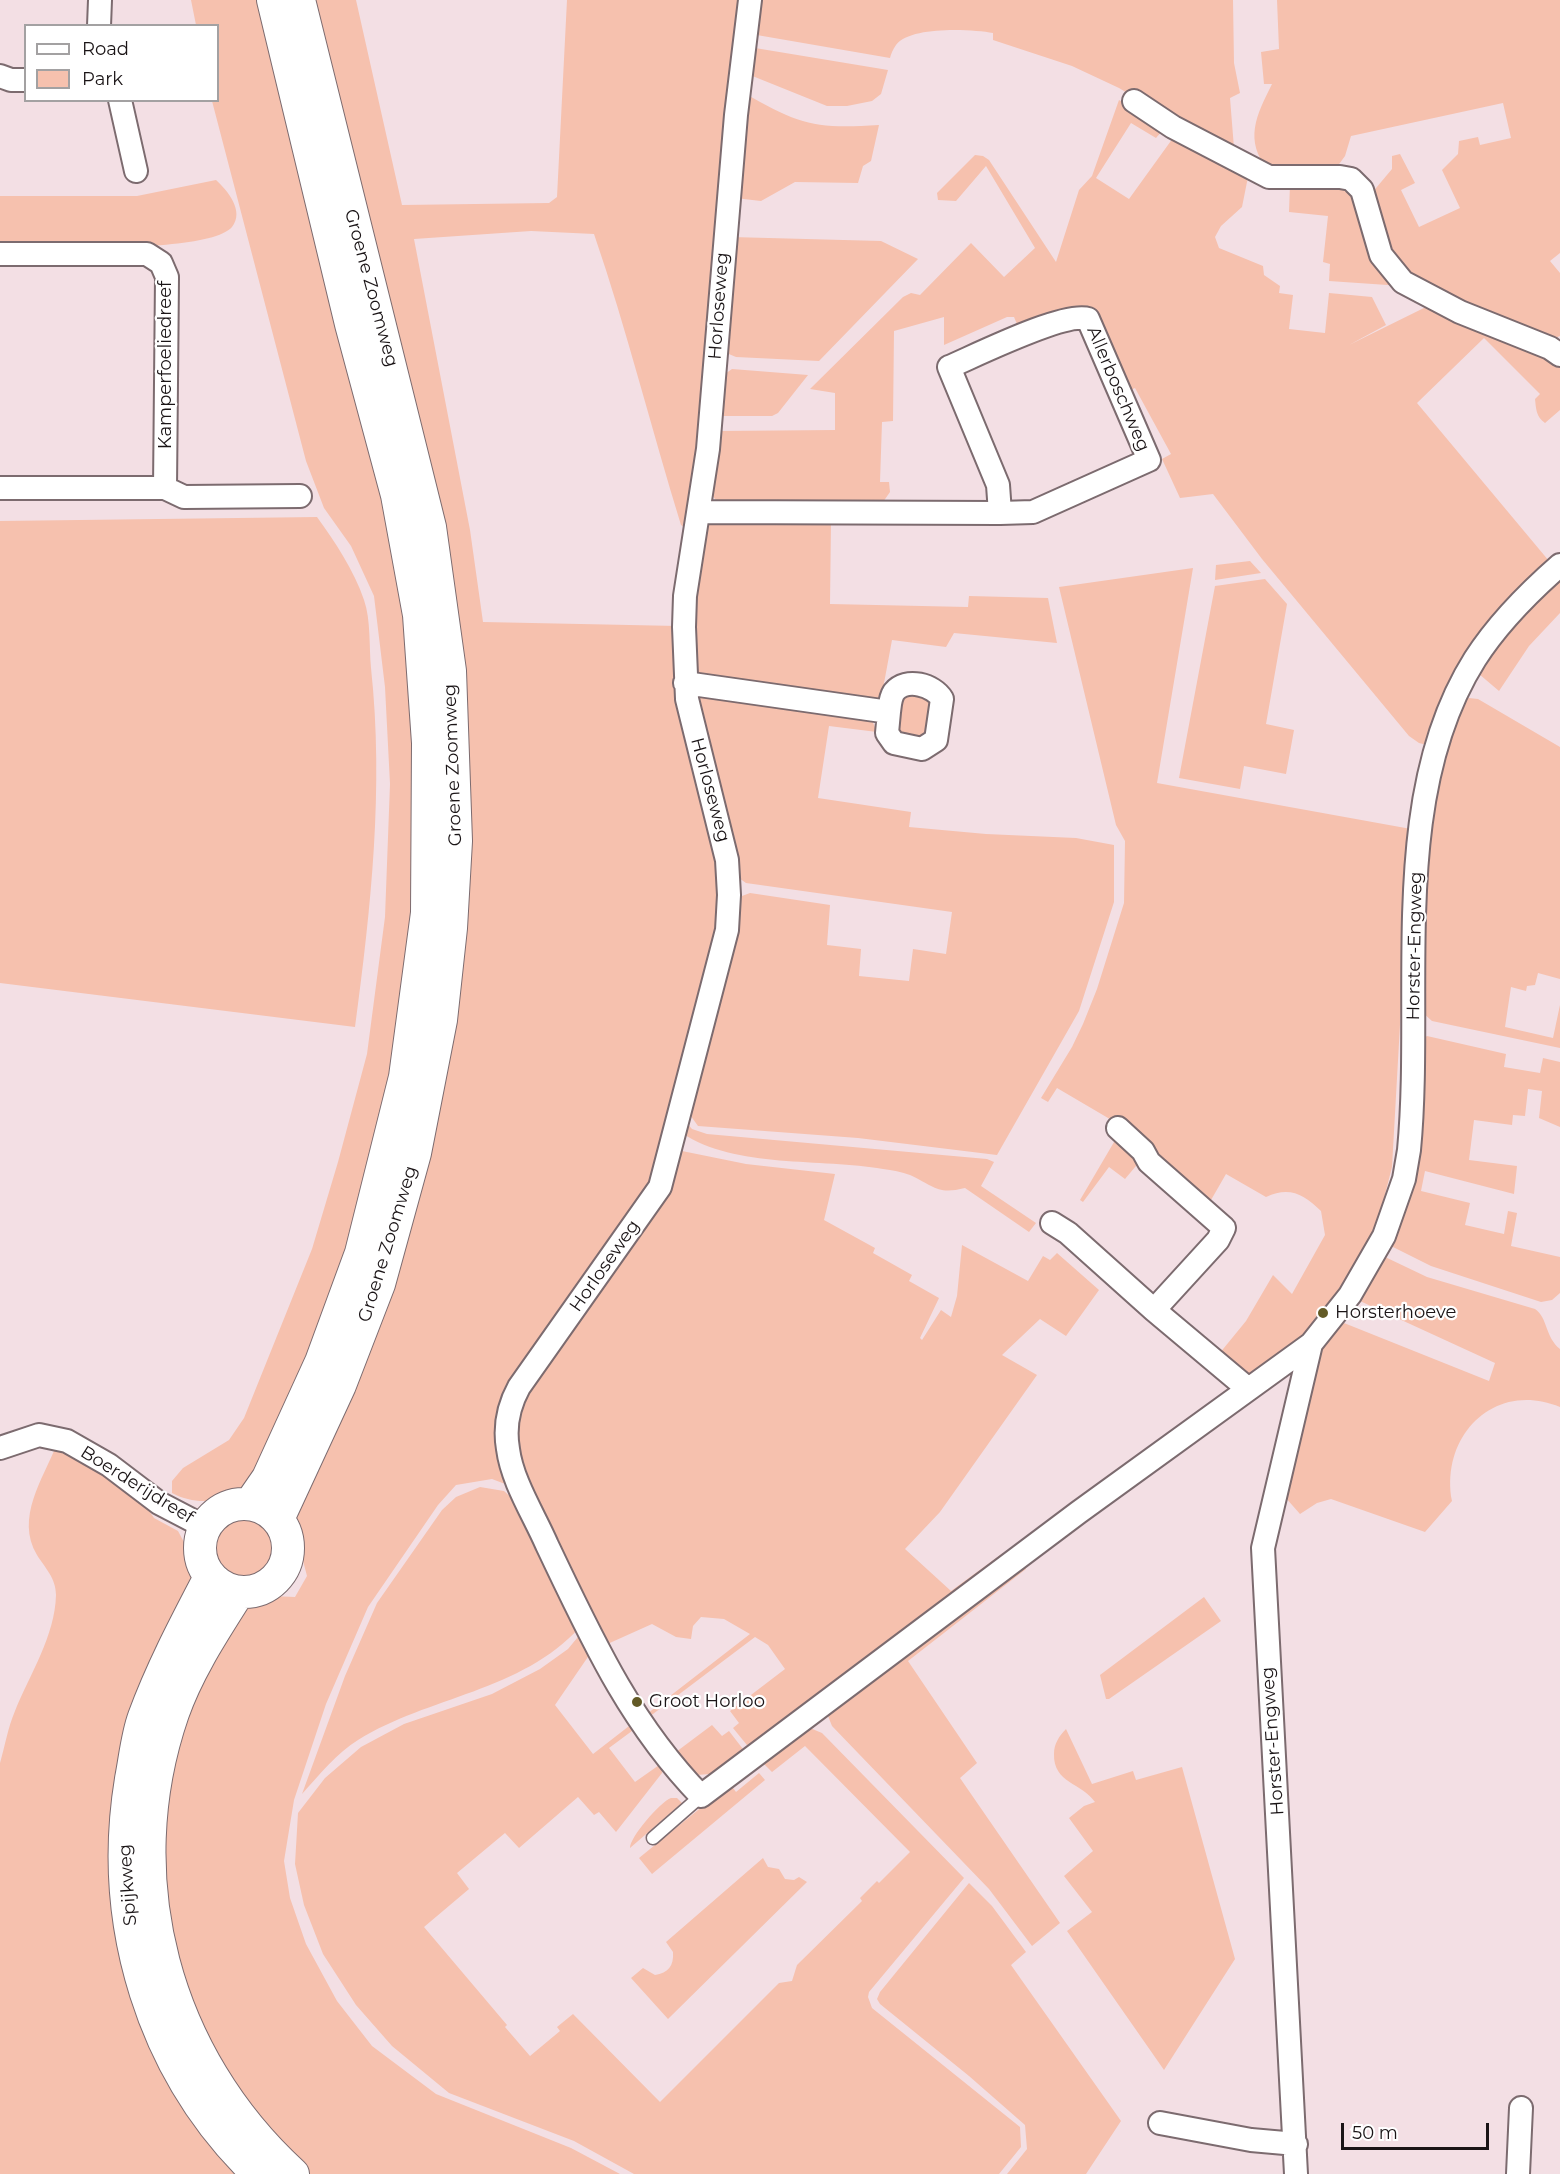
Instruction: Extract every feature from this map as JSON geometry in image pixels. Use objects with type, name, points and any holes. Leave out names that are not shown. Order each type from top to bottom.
[{"type":"main road","name":"Groene Zoomweg","points":[[250,1504],[268,1478],[321,1362],[362,1253],[405,1077],[427,913],[428,743],[419,615],[397,495],[351,324],[273,0]]},
{"type":"main road","name":"Groene Zoomweg","points":[[278,1519],[340,1385],[379,1284],[415,1153],[441,1020],[452,928],[456,841],[450,671],[430,527],[299,0]]},
{"type":"main road","points":[[250,1504],[266,1509],[278,1519],[289,1544],[288,1557],[284,1570],[264,1589],[251,1593],[238,1593],[222,1588],[210,1577],[201,1561],[200,1544],[205,1527],[216,1513],[232,1505],[250,1504]]},
{"type":"main road","name":"Spijkweg","points":[[210,1577],[173,1649],[143,1719],[125,1815],[123,1861],[128,1913],[148,2006],[173,2061],[198,2104],[258,2174]]},
{"type":"main road","name":"Spijkweg","points":[[238,1593],[190,1675],[173,1712],[167,1733],[153,1804],[149,1864],[153,1907],[164,1966],[190,2038],[236,2114],[293,2174]]},
{"type":"street","points":[[99,24],[100,0]]},
{"type":"street","name":"Horloseweg","points":[[701,1796],[653,1741],[610,1676],[527,1501],[508,1451],[506,1426],[513,1399],[519,1387],[660,1187],[727,930],[729,886],[726,852],[696,741],[685,684],[685,596],[708,449],[736,115],[750,0]]},
{"type":"street","points":[[0,76],[11,80],[24,80]]},
{"type":"street","points":[[1134,101],[1173,127],[1269,177],[1352,179],[1362,190],[1381,255],[1403,282],[1460,312],[1550,348],[1560,355]]},
{"type":"street","points":[[120,102],[136,171]]},
{"type":"street","name":"Kamperfoeliedreef","points":[[0,254],[147,254],[164,267],[167,277],[165,488]]},
{"type":"street","name":"Allerboschweg","points":[[699,512],[1000,513],[1033,512],[1149,460],[1088,319],[1082,317],[1055,322],[949,367],[998,486],[1000,513]]},
{"type":"street","points":[[0,488],[165,488],[184,497],[300,496]]},
{"type":"street","name":"Horster-Engweg","points":[[701,1796],[1247,1388],[1311,1344],[1350,1295],[1384,1236],[1404,1179],[1412,1118],[1419,832],[1438,744],[1452,703],[1479,653],[1521,600],[1560,565]]},
{"type":"street","points":[[685,684],[889,712]]},
{"type":"street","points":[[1118,1128],[1143,1151],[1149,1162],[1224,1228],[1218,1240],[1154,1310]]},
{"type":"street","points":[[1052,1223],[1068,1233],[1154,1310],[1247,1388]]},
{"type":"street","name":"Horster-Engweg","points":[[1296,2174],[1263,1548],[1311,1344]]},
{"type":"street","name":"Boerderijdreef","points":[[0,1448],[39,1434],[67,1441],[109,1465],[159,1503],[205,1527]]},
{"type":"street","points":[[1518,2174],[1521,2108]]},
{"type":"street","points":[[1160,2123],[1251,2140],[1296,2144]]},
{"type":"lane","points":[[653,1838],[701,1796]]},
{"type":"green space","points":[[191,0],[266,0],[410,615],[419,911],[397,1077],[353,1251],[253,1485],[233,1495],[203,1501],[183,1498],[172,1493],[172,1481],[183,1468],[229,1440],[244,1418],[312,1249],[367,1054],[385,917],[390,784],[385,687],[374,596],[351,546],[324,508],[306,461],[212,102],[219,102],[219,24],[196,24]]},
{"type":"green space","points":[[307,0],[356,0],[402,205],[549,203],[557,197],[567,0],[743,0],[708,377],[685,528],[681,525],[594,234],[531,231],[414,239],[470,530],[483,622],[678,626],[718,846],[720,927],[658,1174],[516,1381],[513,1487],[492,1479],[456,1485],[438,1505],[368,1607],[326,1704],[294,1800],[284,1861],[290,1898],[306,1944],[337,2001],[372,2046],[436,2094],[571,2148],[620,2174],[301,2174],[213,2066],[161,1910],[170,1748],[235,1613],[271,1596],[295,1597],[307,1576],[294,1526],[294,1512],[462,869]]},
{"type":"green space","points":[[756,0],[1233,0],[1234,63],[1240,93],[1230,98],[1234,148],[1174,121],[1119,88],[1072,66],[993,40],[993,33],[942,30],[914,35],[903,39],[896,45],[890,58],[751,34]]},
{"type":"green space","points":[[1277,0],[1560,0],[1560,253],[1550,261],[1560,273],[1560,336],[1549,340],[1443,298],[1398,271],[1371,194],[1392,169],[1392,156],[1400,154],[1415,183],[1401,190],[1419,227],[1460,208],[1442,170],[1458,154],[1459,141],[1478,137],[1480,145],[1511,138],[1503,103],[1351,136],[1345,156],[1334,171],[1268,170],[1256,148],[1254,138],[1257,117],[1272,84],[1264,84],[1261,52],[1279,49]]},
{"type":"green space","points":[[749,47],[888,70],[881,94],[872,101],[847,106],[827,106],[745,73]]},
{"type":"green space","points":[[744,93],[780,112],[808,122],[839,126],[879,125],[871,161],[863,166],[858,183],[795,182],[761,201],[735,198]]},
{"type":"green space","points":[[1119,100],[1161,126],[1162,131],[1156,138],[1131,123],[1096,178],[1129,199],[1173,138],[1248,177],[1242,207],[1221,226],[1215,237],[1219,248],[1263,266],[1264,275],[1280,286],[1279,293],[1293,295],[1289,329],[1325,333],[1329,293],[1372,297],[1386,325],[1349,345],[1432,304],[1560,362],[1560,410],[1545,423],[1536,409],[1535,399],[1540,394],[1484,338],[1417,403],[1549,561],[1427,745],[1409,736],[1262,559],[1213,494],[1180,498],[1162,459],[1171,454],[1135,388],[1128,391],[1094,315],[1019,329],[1014,317],[1007,317],[944,345],[944,317],[894,331],[893,421],[882,422],[880,482],[889,482],[890,492],[883,502],[717,502],[709,490],[719,431],[835,430],[835,393],[810,389],[903,297],[911,293],[920,295],[971,243],[1004,277],[1035,248],[986,166],[956,201],[938,200],[937,193],[975,155],[989,160],[1056,262],[1079,190],[1092,176]]},
{"type":"green space","points":[[216,180],[233,201],[237,214],[232,227],[217,236],[192,242],[159,245],[0,248],[0,196],[137,196]]},
{"type":"green space","points":[[1290,185],[1351,187],[1402,286],[1329,281],[1330,264],[1323,262],[1328,216],[1289,212]]},
{"type":"green space","points":[[731,237],[881,241],[918,259],[819,361],[736,357],[724,352]]},
{"type":"green space","points":[[732,369],[808,375],[778,413],[772,416],[719,416],[722,376]]},
{"type":"green space","points":[[317,517],[355,578],[364,600],[369,625],[375,713],[376,803],[371,893],[355,1027],[0,983],[0,521]]},
{"type":"green space","points":[[831,522],[830,604],[968,607],[969,596],[1048,598],[1057,643],[954,633],[946,647],[892,640],[882,694],[878,700],[696,675],[689,629],[706,523]]},
{"type":"green space","points":[[1250,561],[1261,573],[1215,580],[1216,565]]},
{"type":"green space","points":[[1193,568],[1157,783],[1411,829],[1392,1167],[1376,1230],[1322,1323],[1249,1375],[1219,1354],[1246,1321],[1273,1275],[1292,1294],[1325,1235],[1321,1211],[1302,1196],[1282,1192],[1266,1197],[1226,1174],[1211,1200],[1150,1151],[1154,1145],[1057,1088],[1048,1102],[1041,1098],[1083,1024],[1097,989],[1124,903],[1125,841],[1116,825],[1059,587]]},
{"type":"green space","points":[[1560,576],[1560,613],[1529,646],[1499,691],[1479,674],[1493,646]]},
{"type":"green space","points":[[1265,579],[1287,604],[1266,724],[1294,730],[1286,774],[1244,766],[1240,789],[1179,778],[1215,586]]},
{"type":"green space","points":[[704,693],[871,718],[877,732],[829,726],[818,798],[911,812],[909,827],[986,834],[1076,838],[1114,845],[1114,902],[1079,1011],[997,1155],[858,1138],[698,1126],[688,1112],[738,901],[742,896],[750,893],[830,905],[827,945],[861,949],[859,976],[909,981],[913,949],[946,954],[952,912],[746,883],[739,878],[696,697]]},
{"type":"green space","points":[[903,694],[932,698],[928,739],[902,739],[894,728]]},
{"type":"green space","points":[[1478,699],[1560,747],[1560,979],[1538,973],[1535,985],[1527,986],[1526,991],[1511,987],[1505,1027],[1553,1038],[1560,1005],[1560,1048],[1432,1021],[1422,1012],[1423,891],[1437,778],[1464,700]]},
{"type":"green space","points":[[1427,1036],[1506,1054],[1504,1067],[1540,1073],[1543,1058],[1560,1062],[1560,1127],[1539,1118],[1542,1091],[1528,1089],[1525,1116],[1513,1115],[1512,1125],[1474,1120],[1469,1160],[1517,1166],[1514,1194],[1425,1171],[1421,1191],[1470,1203],[1465,1225],[1504,1234],[1508,1211],[1517,1213],[1511,1246],[1560,1257],[1560,1293],[1552,1300],[1541,1302],[1431,1266],[1389,1245],[1421,1040]]},
{"type":"green space","points":[[685,1121],[692,1129],[707,1134],[987,1159],[994,1162],[981,1186],[1036,1223],[1029,1232],[965,1188],[942,1190],[897,1171],[753,1157],[727,1152],[703,1144],[682,1133]]},
{"type":"green space","points":[[1117,1137],[1141,1160],[1125,1179],[1109,1167],[1083,1202],[1080,1200]]},
{"type":"green space","points":[[682,1151],[746,1164],[835,1174],[824,1220],[875,1248],[873,1253],[912,1275],[909,1281],[939,1298],[920,1338],[922,1340],[941,1310],[951,1317],[957,1296],[962,1245],[1028,1281],[1043,1256],[1050,1260],[1057,1253],[1099,1290],[1066,1336],[1040,1319],[1002,1355],[1037,1375],[940,1512],[905,1549],[951,1591],[1003,1553],[1002,1561],[751,1750],[733,1728],[739,1723],[730,1711],[785,1669],[768,1645],[755,1637],[645,1720],[643,1717],[750,1634],[724,1619],[701,1617],[693,1626],[691,1639],[676,1637],[652,1624],[603,1646],[524,1477],[514,1415],[677,1153]]},
{"type":"green space","points":[[1383,1256],[1427,1277],[1535,1309],[1560,1349],[1560,1407],[1536,1401],[1514,1401],[1494,1407],[1477,1419],[1464,1435],[1455,1455],[1451,1477],[1452,1501],[1425,1532],[1331,1499],[1317,1503],[1300,1514],[1285,1497],[1320,1348],[1344,1323],[1489,1381],[1495,1363],[1360,1301]]},
{"type":"green space","points":[[57,1444],[137,1493],[154,1518],[178,1531],[185,1544],[193,1581],[120,1811],[248,2174],[0,2174],[0,1763],[8,1730],[47,1640],[55,1610],[56,1589],[50,1574],[37,1555],[31,1541],[29,1527],[34,1499]]},
{"type":"green space","points":[[480,1487],[504,1491],[524,1509],[580,1627],[556,1649],[503,1680],[414,1713],[358,1740],[336,1758],[302,1794],[345,1676],[377,1603],[442,1510],[456,1497]]},
{"type":"green space","points":[[243,1516],[255,1519],[266,1526],[273,1537],[276,1549],[273,1561],[266,1572],[255,1579],[243,1582],[231,1579],[220,1572],[213,1561],[210,1549],[213,1537],[220,1526],[231,1519]]},
{"type":"green space","points":[[1024,1565],[1026,1569],[908,1661],[977,1763],[960,1778],[1060,1923],[1032,1946],[989,1889],[832,1726],[828,1716],[830,1708]]},
{"type":"green space","points":[[1204,1597],[1221,1621],[1106,1699],[1100,1675]]},
{"type":"green space","points":[[582,1632],[592,1651],[555,1705],[593,1754],[633,1723],[636,1728],[609,1748],[635,1782],[662,1763],[662,1773],[616,1832],[599,1812],[594,1815],[578,1797],[519,1848],[505,1833],[457,1873],[469,1889],[424,1927],[507,2025],[505,2027],[530,2056],[560,2031],[557,2027],[573,2014],[660,2102],[779,1983],[792,1981],[797,1965],[862,1901],[860,1898],[877,1881],[879,1883],[910,1852],[805,1746],[772,1772],[763,1763],[810,1728],[822,1733],[964,1878],[869,1992],[868,1997],[872,2008],[1020,2127],[1021,2147],[999,2174],[634,2174],[574,2141],[449,2093],[392,2046],[356,2005],[323,1954],[304,1905],[295,1864],[298,1813],[325,1778],[361,1747],[404,1724],[492,1694],[540,1669],[568,1649]]},
{"type":"green space","points":[[712,1725],[722,1736],[729,1731],[746,1753],[722,1773],[697,1775],[672,1755]]},
{"type":"green space","points":[[1066,1729],[1092,1784],[1133,1771],[1136,1780],[1182,1767],[1235,1959],[1164,2070],[1067,1931],[1092,1912],[1064,1876],[1093,1851],[1069,1818],[1084,1806],[1095,1802],[1063,1777],[1055,1764],[1055,1747],[1059,1737]]},
{"type":"green space","points":[[759,1773],[765,1780],[652,1874],[639,1858],[730,1784],[736,1792]]},
{"type":"green space","points":[[671,1798],[677,1798],[682,1803],[630,1848],[646,1820]]},
{"type":"green space","points":[[763,1858],[768,1867],[779,1869],[785,1879],[794,1880],[799,1877],[807,1882],[668,2019],[631,1978],[643,1968],[655,1975],[667,1971],[671,1965],[673,1952],[666,1942]]},
{"type":"green space","points":[[969,1883],[992,1906],[1026,1952],[1011,1965],[1121,2121],[1086,2174],[1007,2174],[1027,2149],[1025,2125],[880,2004],[877,1999],[880,1992]]},
{"type":"place","name":"Horsterhoeve","points":[[1323,1313]]},
{"type":"place","name":"Groot Horloo","points":[[637,1702]]}]
